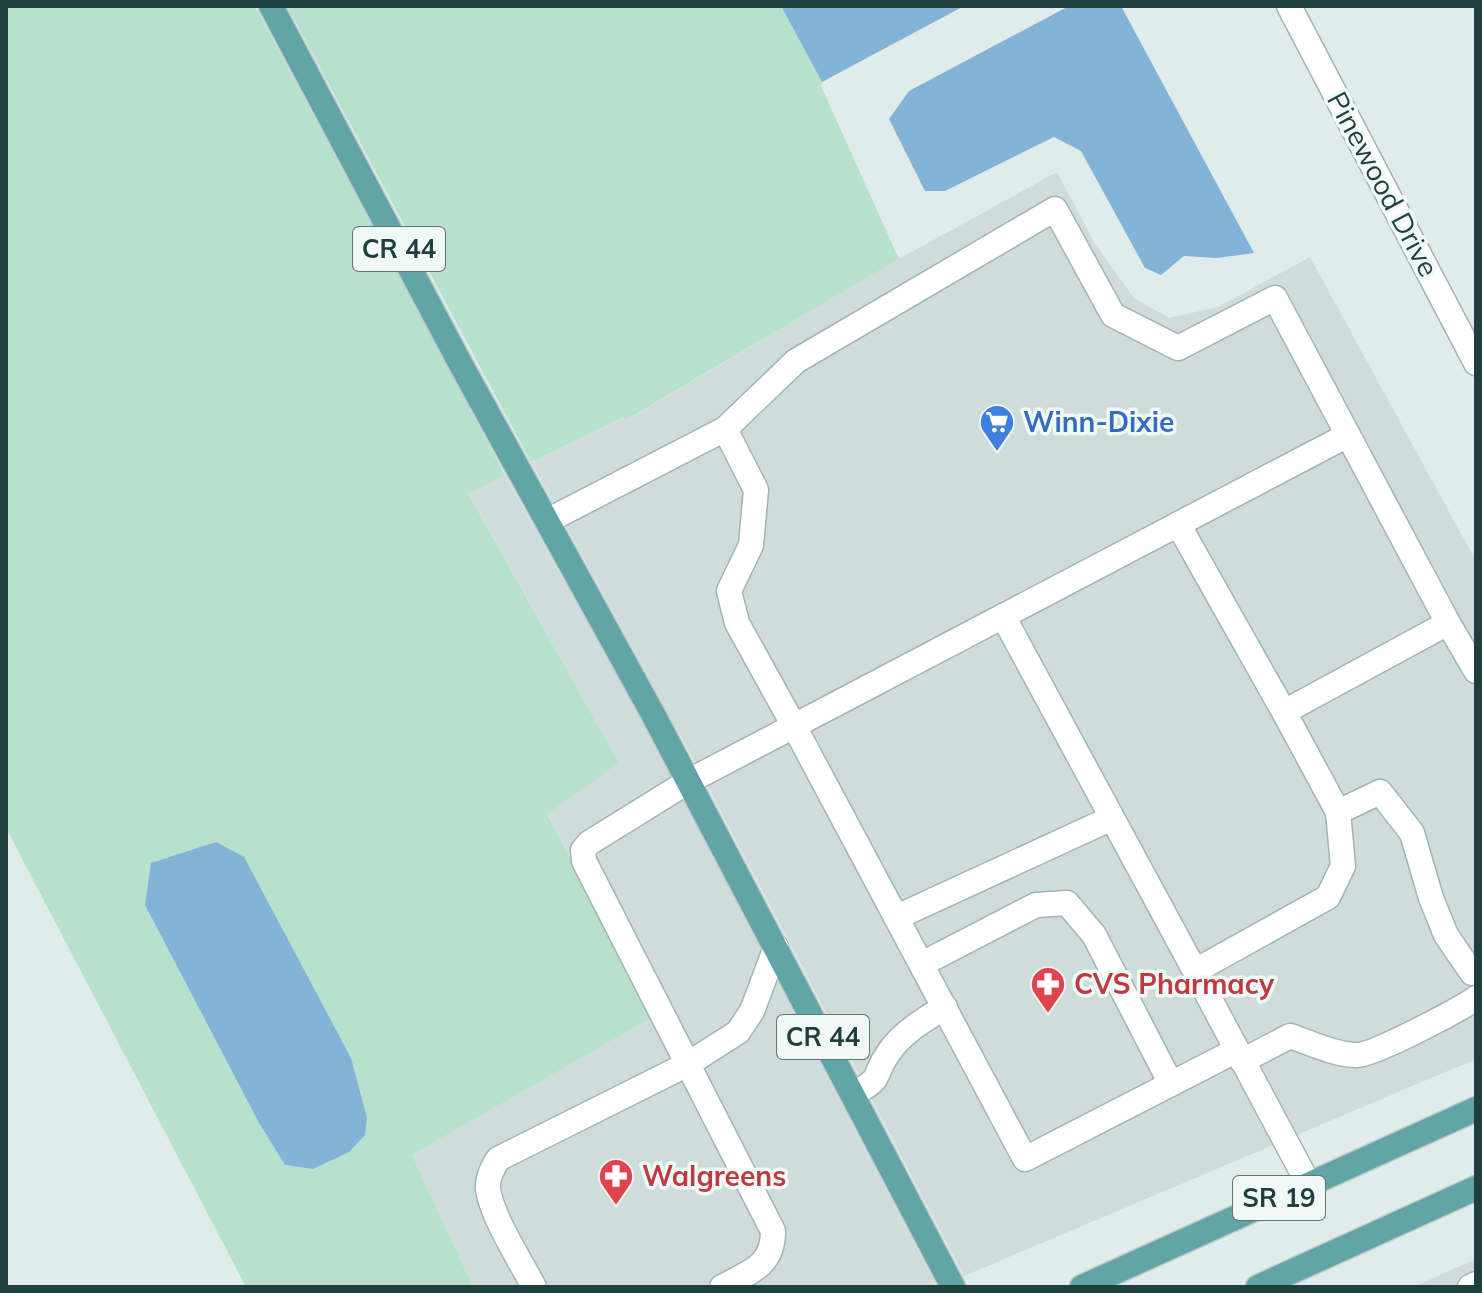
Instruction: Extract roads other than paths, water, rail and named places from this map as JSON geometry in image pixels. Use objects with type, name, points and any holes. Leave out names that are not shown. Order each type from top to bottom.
[{"type":"main road","name":"CR 44","points":[[271,6],[460,363],[689,781],[953,1287]]},
{"type":"main road","name":"SR 19","points":[[1082,1287],[1476,1109]]},
{"type":"main road","name":"SR 19","points":[[1258,1287],[1476,1188]]},
{"type":"street","name":"Pinewood Drive","points":[[1289,6],[1476,363]]},
{"type":"street","points":[[547,521],[725,429],[796,361],[1055,209],[1113,315],[1178,348],[1275,298],[1476,671]]},
{"type":"street","points":[[725,429],[756,490],[751,545],[729,591],[737,623],[1025,1159],[1171,1084],[1290,1036],[1335,1051],[1360,1055],[1455,1013],[1475,984],[1446,935],[1431,898],[1412,833],[1380,792],[1338,812]]},
{"type":"street","points":[[722,1287],[760,1267],[773,1245],[773,1231],[584,861],[583,850],[589,843],[689,781],[1348,435]]},
{"type":"street","points":[[1178,524],[1338,812],[1343,866],[1328,897],[1195,971]]},
{"type":"street","points":[[1003,616],[1309,1185]]},
{"type":"street","points":[[1284,712],[1448,623]]},
{"type":"street","points":[[897,917],[1112,818]]},
{"type":"street","points":[[922,964],[1036,905],[1067,903],[1094,935],[1171,1084]]},
{"type":"street","points":[[534,1287],[495,1210],[488,1188],[490,1173],[498,1159],[688,1064],[738,1032],[752,1011],[776,947]]},
{"type":"street","points":[[853,1094],[874,1083],[889,1052],[915,1025],[945,1007]]},
{"type":"street","points":[[1470,1287],[1476,1284]]},
{"type":"water","points":[[781,6],[964,6],[822,82]]},
{"type":"water","points":[[1069,6],[1121,6],[1254,253],[1217,258],[1184,256],[1161,275],[1145,268],[1081,151],[1054,137],[945,191],[925,191],[889,119],[909,91]]},
{"type":"water","points":[[216,842],[244,857],[351,1058],[367,1118],[365,1135],[349,1152],[313,1169],[285,1165],[259,1123],[145,905],[151,863]]},
{"type":"place","name":"Winn-Dixie","points":[[997,453]]},
{"type":"place","name":"CVS Pharmacy","points":[[1048,1015]]},
{"type":"place","name":"Walgreens","points":[[616,1207]]}]
